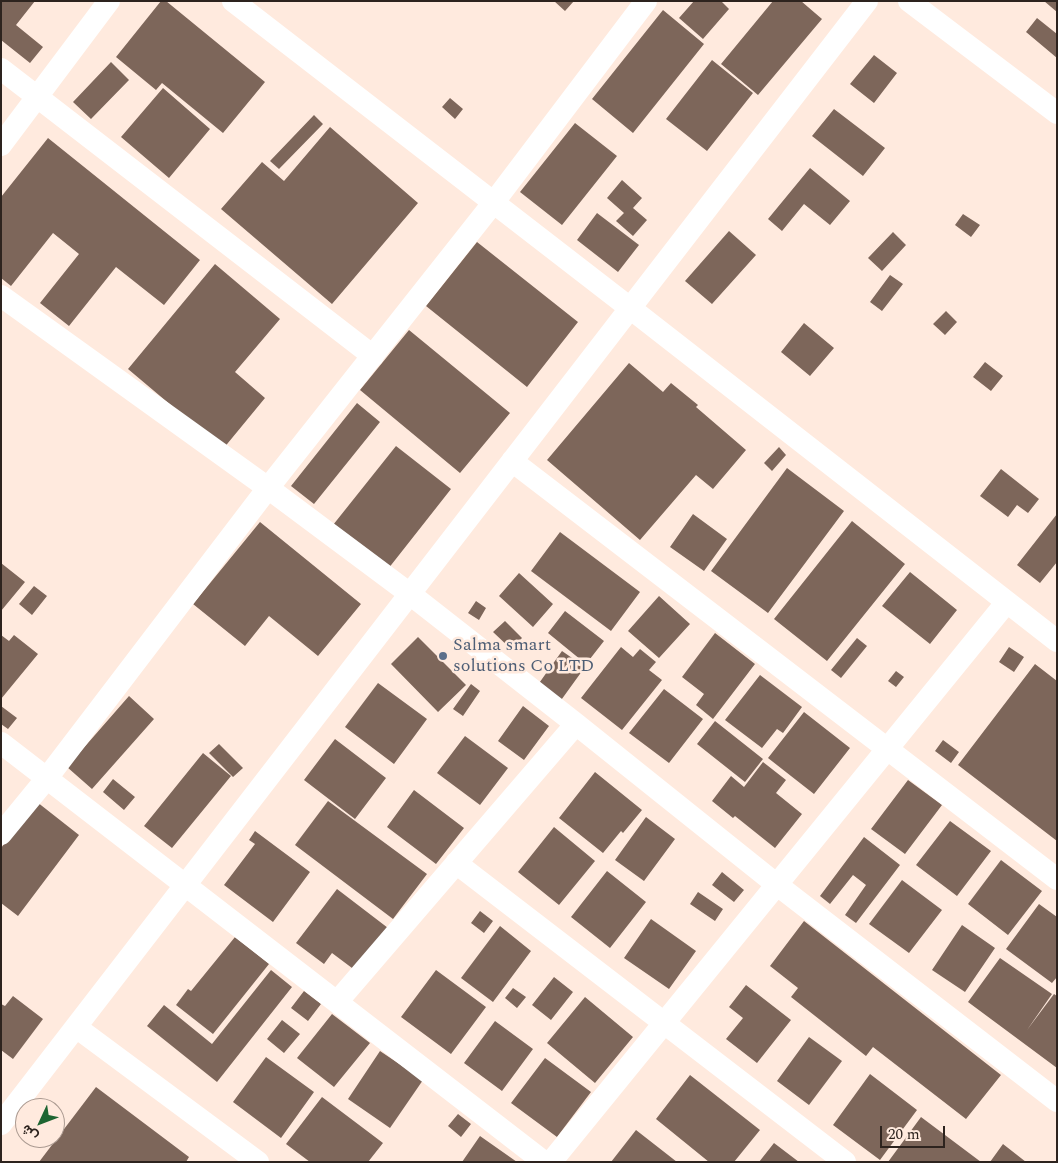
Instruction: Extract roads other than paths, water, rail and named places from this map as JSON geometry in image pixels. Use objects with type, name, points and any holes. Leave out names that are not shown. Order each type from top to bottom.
[{"type":"street","points":[[1,145],[109,1]]},
{"type":"street","points":[[233,1],[1057,641]]},
{"type":"street","points":[[1,834],[268,488],[494,202],[646,1]]},
{"type":"street","points":[[1,1124],[866,1]]},
{"type":"street","points":[[910,1],[1057,113]]},
{"type":"street","points":[[1,68],[373,356]]},
{"type":"street","points":[[1,296],[268,488],[410,594],[776,884],[1057,1101]]},
{"type":"street","points":[[512,461],[1057,879]]},
{"type":"street","points":[[551,1162],[1006,603]]},
{"type":"street","points":[[337,1002],[576,724]]},
{"type":"street","points":[[1,743],[544,1162]]},
{"type":"street","points":[[456,863],[845,1162]]},
{"type":"street","points":[[76,1027],[258,1162]]},
{"type":"place","name":"Salma smart solutions Co LTD","points":[[443,656]]}]
